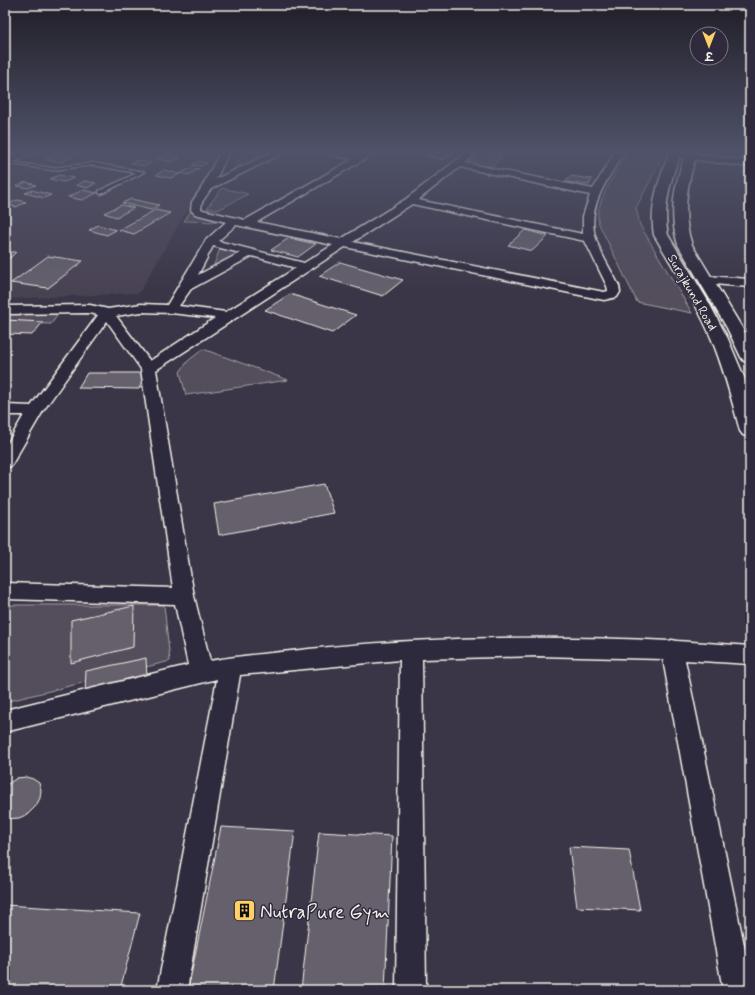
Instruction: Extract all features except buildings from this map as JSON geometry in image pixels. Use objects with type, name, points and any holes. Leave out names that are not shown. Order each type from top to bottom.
[{"type":"main road","name":"Surajkund Road","points":[[663,198],[660,204],[658,226],[661,235],[700,301],[722,346],[735,378],[750,431]]},
{"type":"main road","name":"Surajkund Road","points":[[679,198],[678,218],[680,233],[685,245],[732,323],[750,357]]},
{"type":"street","points":[[199,198],[197,202],[196,210],[240,222],[598,295],[613,294],[614,286],[590,239],[589,213],[593,198]]},
{"type":"street","points":[[171,309],[186,286],[210,242],[240,222],[285,198]]},
{"type":"street","points":[[148,369],[228,316],[345,244],[413,198]]},
{"type":"street","points":[[410,201],[590,239]]},
{"type":"street","points":[[210,242],[306,267]]},
{"type":"street","points":[[186,286],[250,252]]},
{"type":"street","points":[[705,280],[750,283]]},
{"type":"street","points":[[5,310],[90,309],[108,313],[141,308],[171,309],[228,316]]},
{"type":"street","points":[[108,313],[130,346],[148,369],[184,596],[201,672]]},
{"type":"street","points":[[5,462],[35,411],[99,321],[108,313]]},
{"type":"street","points":[[5,410],[35,411]]},
{"type":"street","points":[[5,591],[184,596]]},
{"type":"street","points":[[5,721],[201,672],[230,667],[410,650],[561,646],[672,649],[750,655]]},
{"type":"street","points":[[672,649],[738,990]]},
{"type":"street","points":[[410,650],[411,990]]},
{"type":"street","points":[[172,990],[230,667]]},
{"type":"shaded area","points":[[5,198],[194,198],[139,293],[5,299]]},
{"type":"shaded area","points":[[214,198],[240,198],[218,210],[207,208]]},
{"type":"shaded area","points":[[603,198],[641,198],[636,208],[640,225],[692,313],[637,302],[599,224],[599,207]]},
{"type":"shaded area","points":[[190,212],[219,219],[217,222],[184,221]]},
{"type":"shaded area","points":[[221,246],[246,252],[212,270]]},
{"type":"shaded area","points":[[60,312],[51,324],[5,323],[5,313]]},
{"type":"shaded area","points":[[203,349],[288,380],[186,395],[180,372],[188,361]]},
{"type":"shaded area","points":[[5,605],[164,605],[170,661],[5,702]]},
{"type":"place","name":"NutraPure Gym","points":[[244,911]]}]
